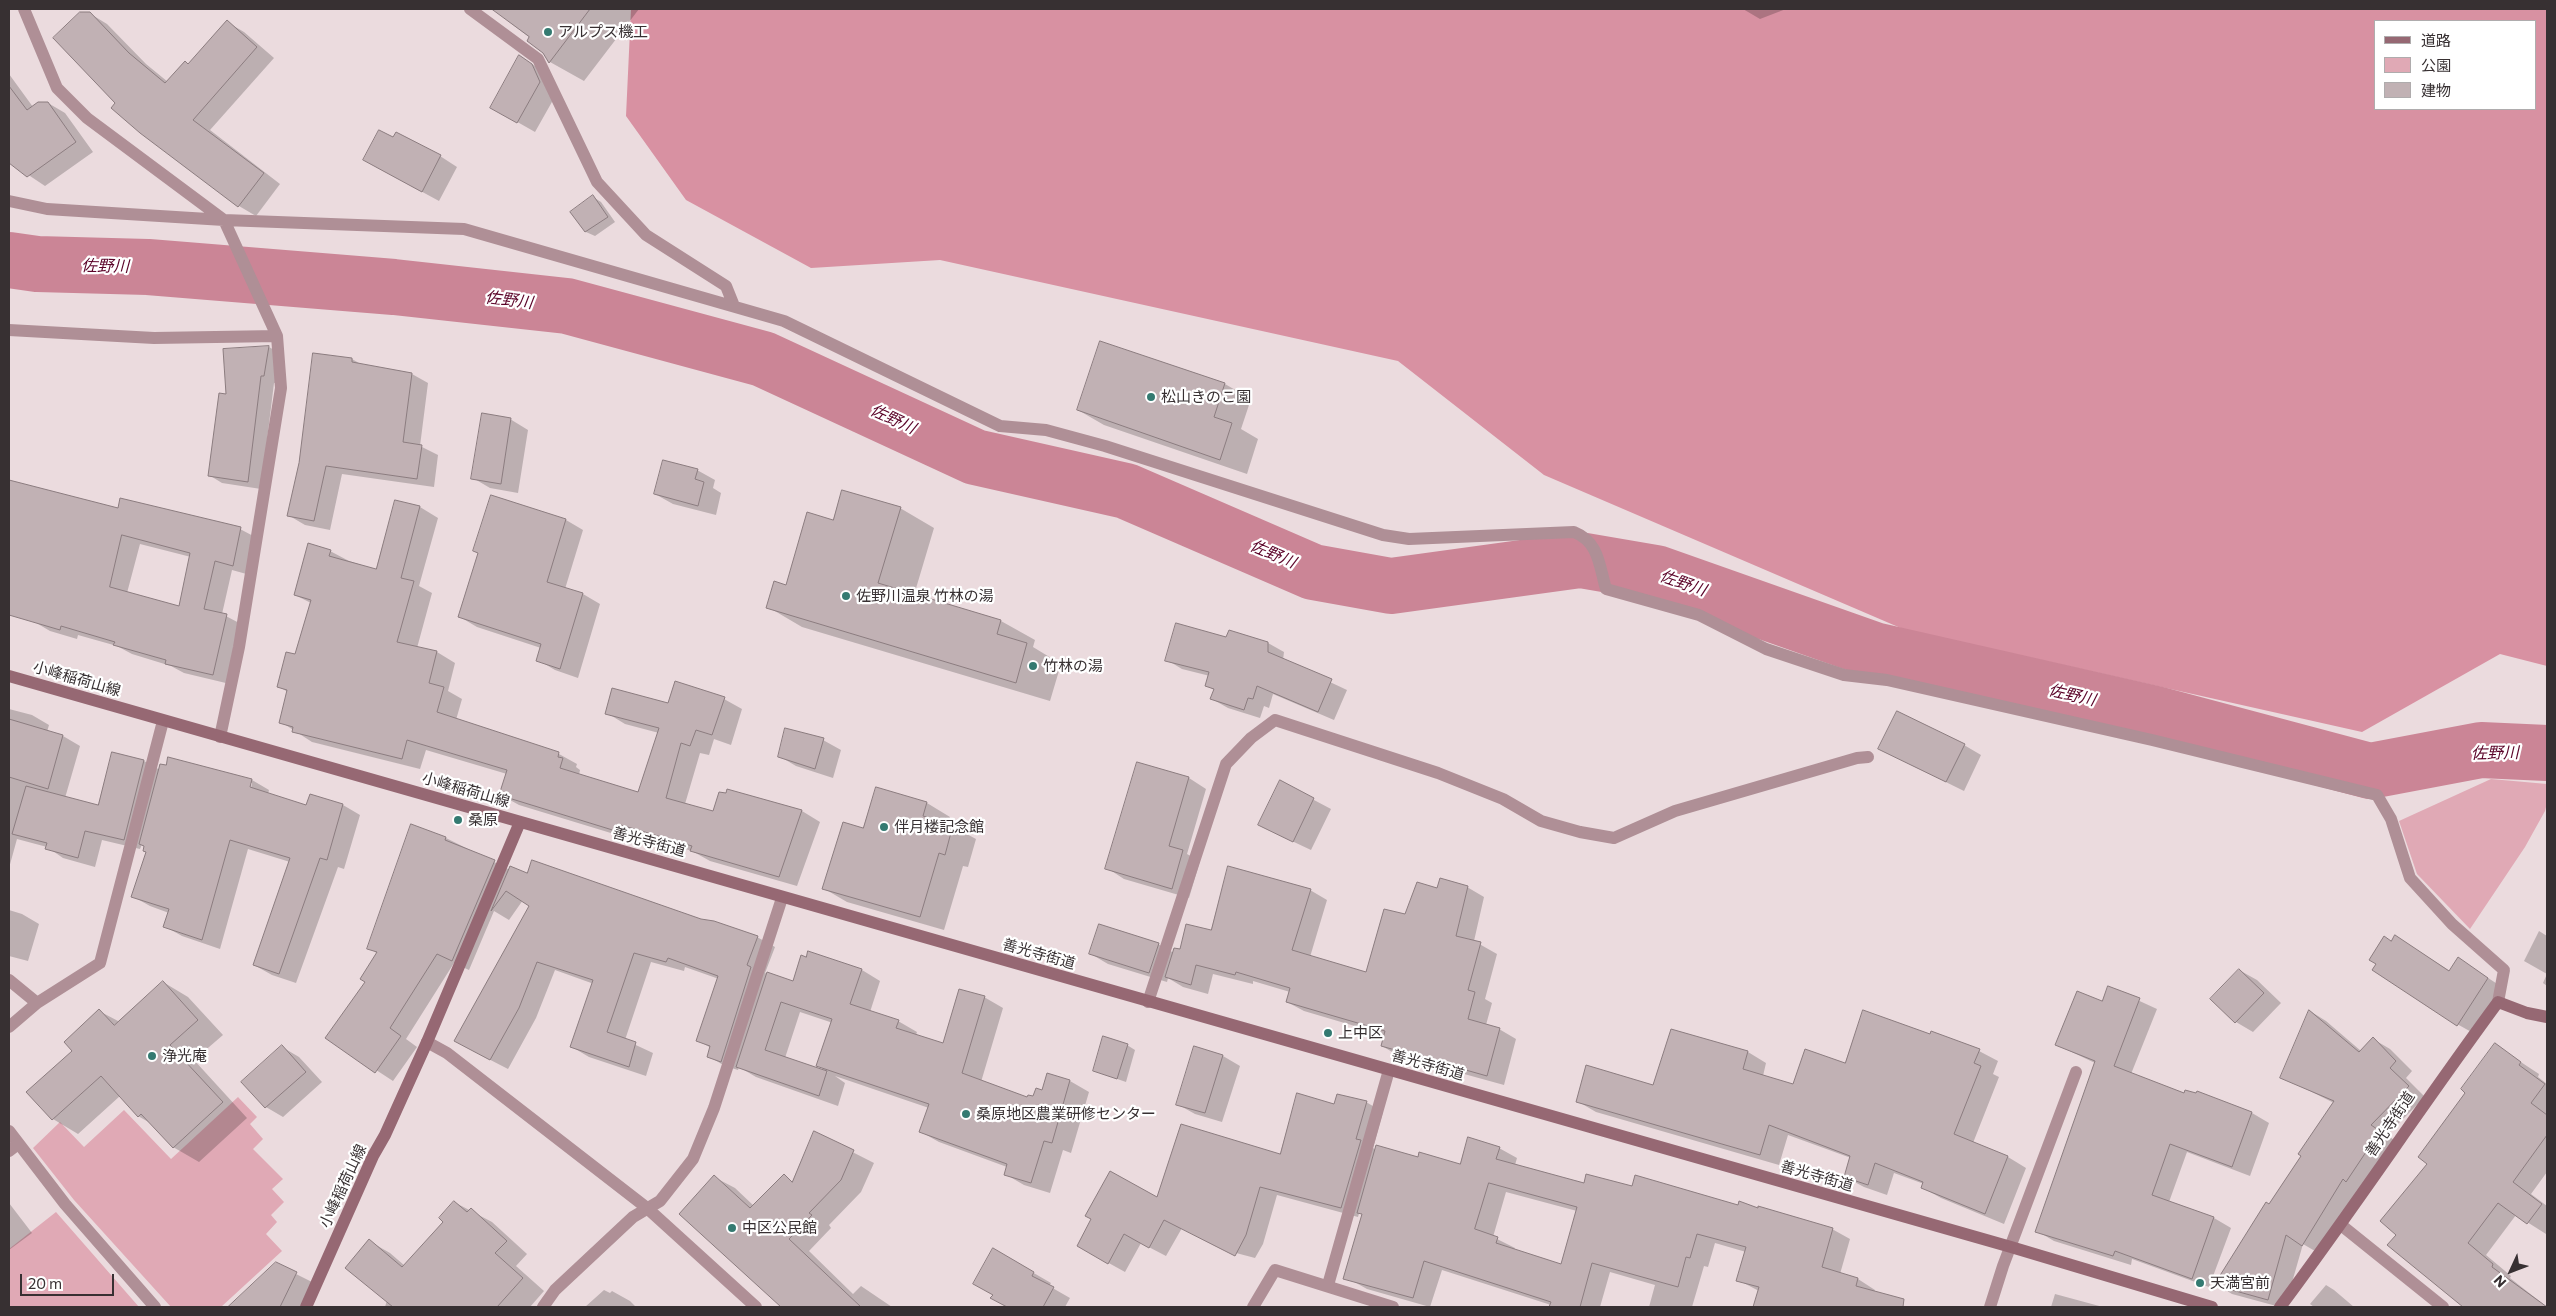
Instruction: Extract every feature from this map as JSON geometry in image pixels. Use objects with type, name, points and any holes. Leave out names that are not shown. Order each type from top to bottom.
[{"type":"street","points":[[24,9],[57,88],[87,118],[227,226],[275,332],[281,388],[239,647],[220,738]]},
{"type":"street","points":[[470,9],[538,59],[598,182],[646,235],[726,286],[734,306]]},
{"type":"street","points":[[9,201],[47,209],[227,226],[464,229],[784,320],[1000,426],[1046,430],[1105,446],[1383,535],[1409,539],[1574,532],[1586,537],[1594,548],[1606,589],[1698,615],[1766,649],[1844,675],[1887,680],[2152,740],[2377,795],[2391,819],[2410,878],[2452,924],[2504,970],[2498,1002],[2547,1017]]},
{"type":"street","points":[[9,330],[154,338],[275,332]]},
{"type":"street","name":"小峰稲荷山線","points":[[9,676],[220,738],[520,822],[428,1042],[386,1135],[373,1156],[306,1307]]},
{"type":"street","points":[[1148,1002],[1226,764],[1251,738],[1275,720],[1438,773],[1503,799],[1541,822],[1614,838],[1675,811],[1857,758],[1868,757]]},
{"type":"street","points":[[9,1027],[37,1003],[100,963],[163,721]]},
{"type":"street","name":"善光寺街道","points":[[520,822],[2011,1247],[2212,1307]]},
{"type":"street","points":[[543,1307],[555,1290],[633,1217],[660,1201],[693,1159],[714,1108],[782,898]]},
{"type":"street","points":[[9,980],[37,1003]]},
{"type":"street","name":"善光寺街道","points":[[2280,1307],[2341,1225],[2424,1102],[2498,1002]]},
{"type":"street","points":[[428,1042],[447,1052],[647,1208],[756,1307]]},
{"type":"street","points":[[1328,1285],[1389,1070]]},
{"type":"street","points":[[1990,1307],[2076,1072]]},
{"type":"street","points":[[9,1131],[13,1147],[155,1307]]},
{"type":"street","points":[[2341,1225],[2443,1307]]},
{"type":"street","points":[[1253,1307],[1275,1270],[1328,1285],[1393,1307]]},
{"type":"green space","points":[[2491,779],[2547,784],[2547,803],[2545,811],[2525,847],[2470,929],[2417,874],[2399,821]]},
{"type":"green space","points":[[238,1097],[257,1117],[250,1124],[263,1139],[253,1149],[283,1179],[272,1189],[284,1202],[271,1215],[277,1222],[266,1234],[282,1251],[221,1307],[171,1307],[74,1200],[33,1148],[60,1122],[84,1147],[124,1110],[171,1159]]},
{"type":"green space","points":[[56,1212],[139,1307],[9,1307],[9,1249]]},
{"type":"shaded area","points":[[631,9],[2547,9],[2547,666],[2500,654],[2362,732],[1903,629],[1544,475],[1398,361],[940,260],[811,268],[686,200],[626,116]]},
{"type":"building","name":"アルプス機工","points":[[492,9],[590,9],[549,63],[543,53],[527,41],[529,37]]},
{"type":"building","points":[[80,12],[90,12],[129,53],[165,83],[185,61],[188,64],[227,20],[257,47],[193,120],[264,173],[238,207],[140,133],[111,108],[115,103],[53,38]]},
{"type":"building","points":[[519,55],[532,64],[540,82],[517,123],[490,108]]},
{"type":"building","points":[[9,86],[27,110],[38,102],[48,102],[76,142],[27,177],[9,163]]},
{"type":"building","points":[[379,130],[393,137],[396,132],[441,155],[422,192],[363,160]]},
{"type":"building","points":[[593,195],[608,217],[585,232],[570,212]]},
{"type":"building","name":"松山きのこ園","points":[[1100,341],[1225,383],[1214,417],[1232,423],[1220,460],[1077,410]]},
{"type":"building","points":[[269,346],[264,376],[261,376],[248,482],[208,476],[219,393],[226,394],[223,349]]},
{"type":"building","points":[[313,353],[352,358],[352,362],[412,373],[403,442],[422,445],[417,479],[326,466],[314,521],[287,516],[299,463]]},
{"type":"building","points":[[482,413],[511,418],[501,484],[471,479]]},
{"type":"building","points":[[663,460],[698,469],[695,479],[704,482],[698,506],[654,494]]},
{"type":"building","points":[[9,480],[118,508],[120,498],[241,527],[233,566],[215,561],[204,609],[227,614],[213,675],[165,664],[166,660],[113,645],[115,642],[61,626],[60,630],[9,615]],"holes":[[[122,535],[190,553],[179,606],[110,587]]]},
{"type":"building","name":"佐野川温泉 竹林の湯","points":[[842,490],[901,507],[878,583],[1001,620],[997,634],[1027,643],[1016,683],[766,608],[774,581],[786,585],[807,512],[833,520]]},
{"type":"building","points":[[491,495],[566,519],[547,582],[583,593],[560,669],[536,661],[541,644],[458,617],[478,553],[473,551]]},
{"type":"building","points":[[395,500],[420,506],[401,578],[414,581],[397,642],[437,651],[429,683],[444,687],[437,712],[559,752],[558,757],[563,758],[560,768],[638,792],[659,728],[605,714],[612,688],[668,703],[675,681],[725,697],[712,735],[696,730],[690,746],[681,743],[666,798],[713,811],[719,792],[726,793],[727,789],[802,810],[779,877],[690,851],[692,846],[621,825],[619,832],[499,795],[507,770],[407,740],[402,759],[292,732],[293,727],[279,723],[287,690],[277,687],[286,652],[295,654],[311,600],[294,595],[308,543],[331,550],[329,556],[376,569]]},
{"type":"building","points":[[1176,623],[1226,637],[1229,630],[1268,642],[1268,652],[1332,679],[1318,712],[1257,686],[1253,699],[1248,698],[1244,710],[1210,699],[1214,689],[1205,686],[1209,672],[1165,661]]},
{"type":"building","points":[[1897,711],[1965,744],[1946,782],[1878,749]]},
{"type":"building","points":[[9,719],[63,735],[48,789],[9,777]]},
{"type":"building","points":[[785,728],[824,738],[815,769],[778,757]]},
{"type":"building","points":[[112,752],[144,760],[124,840],[85,831],[78,858],[45,849],[47,843],[12,834],[26,786],[98,805]]},
{"type":"building","points":[[168,757],[252,779],[250,787],[306,805],[310,794],[343,804],[327,860],[320,858],[279,974],[253,965],[290,858],[230,840],[202,940],[163,927],[169,909],[131,897],[146,852],[143,851],[144,846],[139,844],[160,764],[166,765]]},
{"type":"building","points":[[1137,762],[1189,777],[1169,846],[1183,850],[1172,889],[1105,869]]},
{"type":"building","points":[[1280,780],[1314,798],[1293,842],[1258,825]]},
{"type":"building","points":[[876,787],[927,802],[923,816],[953,825],[945,855],[939,853],[920,917],[822,889],[843,822],[863,828]]},
{"type":"building","points":[[411,824],[446,837],[445,840],[495,860],[452,961],[437,954],[390,1028],[401,1036],[375,1073],[325,1038],[365,982],[360,979],[377,952],[367,949]]},
{"type":"building","points":[[532,860],[701,919],[714,921],[758,936],[747,965],[751,967],[721,1062],[707,1057],[710,1046],[696,1041],[718,976],[668,958],[666,962],[634,953],[607,1032],[636,1042],[629,1067],[570,1047],[593,980],[537,962],[519,1008],[490,1060],[454,1041],[529,906],[506,891],[491,911],[510,866],[527,873]]},
{"type":"building","points":[[1228,866],[1311,889],[1292,950],[1366,972],[1384,909],[1405,914],[1417,882],[1437,888],[1440,878],[1468,886],[1456,936],[1481,942],[1468,990],[1475,992],[1468,1019],[1500,1028],[1487,1076],[1381,1046],[1385,1031],[1286,1002],[1290,988],[1236,972],[1235,975],[1196,965],[1191,985],[1165,977],[1174,948],[1180,949],[1186,924],[1211,930]]},
{"type":"building","points":[[1099,924],[1159,943],[1149,973],[1089,954]]},
{"type":"building","points":[[2395,935],[2449,971],[2458,957],[2488,978],[2457,1026],[2372,970],[2376,964],[2369,960],[2384,936],[2391,941]]},
{"type":"building","points":[[808,951],[862,969],[850,1004],[899,1020],[896,1028],[943,1043],[959,989],[985,996],[962,1073],[1027,1097],[1028,1095],[1033,1096],[1036,1088],[1042,1090],[1047,1073],[1070,1080],[1052,1143],[1044,1141],[1031,1183],[1004,1175],[1007,1164],[919,1132],[929,1104],[816,1066],[832,1019],[781,1002],[765,1050],[827,1071],[819,1096],[736,1067],[767,972],[793,981],[801,955],[806,957]]},
{"type":"building","points":[[2239,969],[2264,993],[2235,1023],[2210,999]]},
{"type":"building","name":"浄光庵","points":[[163,981],[198,1020],[170,1045],[223,1102],[173,1148],[141,1114],[138,1117],[101,1076],[52,1120],[26,1092],[72,1051],[64,1042],[99,1009],[114,1025]]},
{"type":"building","points":[[2108,986],[2140,998],[2114,1066],[2184,1093],[2185,1090],[2196,1093],[2197,1091],[2252,1112],[2232,1167],[2170,1144],[2152,1195],[2214,1217],[2192,1279],[2115,1251],[2113,1256],[2035,1232],[2095,1061],[2055,1045],[2077,991],[2102,1001]]},
{"type":"building","points":[[1863,1010],[1930,1034],[1931,1031],[1980,1049],[1974,1063],[1981,1066],[1954,1134],[2008,1156],[1985,1214],[1921,1188],[1923,1182],[1875,1163],[1868,1185],[1844,1177],[1850,1156],[1769,1125],[1760,1155],[1576,1102],[1586,1065],[1653,1085],[1671,1029],[1748,1051],[1743,1069],[1793,1084],[1805,1049],[1845,1063]]},
{"type":"building","points":[[2309,1010],[2359,1052],[2373,1037],[2396,1061],[2390,1068],[2409,1086],[2371,1125],[2380,1131],[2346,1182],[2343,1179],[2302,1246],[2286,1235],[2268,1300],[2214,1285],[2266,1202],[2269,1204],[2301,1156],[2298,1154],[2334,1101],[2280,1078]]},
{"type":"building","points":[[1103,1036],[1128,1044],[1117,1079],[1093,1071]]},
{"type":"building","points":[[2495,1043],[2521,1062],[2519,1065],[2545,1084],[2531,1103],[2547,1115],[2547,1135],[2513,1182],[2542,1204],[2527,1224],[2498,1203],[2468,1243],[2493,1264],[2492,1267],[2547,1307],[2463,1307],[2387,1245],[2396,1235],[2380,1221],[2427,1164],[2418,1157],[2465,1093],[2461,1089]]},
{"type":"building","points":[[282,1045],[306,1072],[265,1108],[241,1082]]},
{"type":"building","points":[[1194,1046],[1223,1055],[1205,1113],[1176,1105]]},
{"type":"building","points":[[1297,1093],[1334,1104],[1337,1094],[1367,1101],[1356,1139],[1361,1140],[1341,1208],[1260,1187],[1246,1235],[1235,1256],[1164,1220],[1149,1248],[1124,1234],[1108,1264],[1077,1246],[1091,1219],[1085,1216],[1110,1171],[1157,1197],[1181,1124],[1280,1154]]},
{"type":"building","points":[[814,1131],[854,1150],[841,1180],[809,1213],[812,1215],[789,1239],[861,1307],[781,1307],[679,1214],[714,1175],[750,1208],[784,1174],[792,1182]]},
{"type":"building","points":[[1468,1137],[1500,1147],[1496,1159],[1584,1183],[1586,1174],[1632,1186],[1635,1175],[1738,1205],[1739,1201],[1833,1228],[1822,1267],[1858,1278],[1856,1286],[1904,1299],[1903,1307],[1753,1307],[1759,1287],[1736,1281],[1746,1247],[1697,1234],[1690,1258],[1686,1257],[1678,1287],[1592,1263],[1580,1307],[1549,1307],[1551,1302],[1424,1261],[1413,1298],[1343,1279],[1362,1214],[1357,1213],[1376,1145],[1418,1157],[1419,1152],[1460,1164]],"holes":[[[1489,1183],[1577,1207],[1561,1264],[1496,1243],[1498,1237],[1475,1229]]]},
{"type":"building","points":[[454,1201],[467,1212],[471,1208],[507,1241],[495,1253],[523,1278],[497,1307],[393,1307],[345,1268],[369,1239],[402,1267],[443,1222],[439,1218]]},
{"type":"building","points":[[993,1248],[1034,1272],[1032,1276],[1054,1287],[1043,1307],[1007,1307],[990,1298],[993,1295],[973,1284]]},
{"type":"building","points":[[276,1262],[297,1272],[280,1307],[228,1307]]},
{"type":"waterway","name":"佐野川","points":[[9,260],[37,264],[148,267],[394,287],[567,306],[763,359],[975,457],[1126,491],[1313,572],[1391,586],[1580,560],[1656,573],[1874,650],[2156,714],[2370,771],[2481,750],[2547,753]]},
{"type":"place","name":"アルプス機工","points":[[548,32]]},
{"type":"place","name":"松山きのこ園","points":[[1151,397]]},
{"type":"place","name":"佐野川温泉 竹林の湯","points":[[846,596]]},
{"type":"place","name":"竹林の湯","points":[[1033,666]]},
{"type":"place","name":"桑原","points":[[458,820]]},
{"type":"place","name":"伴月楼記念館","points":[[884,827]]},
{"type":"place","name":"上中区","points":[[1328,1033]]},
{"type":"place","name":"浄光庵","points":[[152,1056]]},
{"type":"place","name":"桑原地区農業研修センター","points":[[966,1114]]},
{"type":"place","name":"中区公民館","points":[[732,1228]]},
{"type":"place","name":"天満宮前","points":[[2200,1283]]}]
